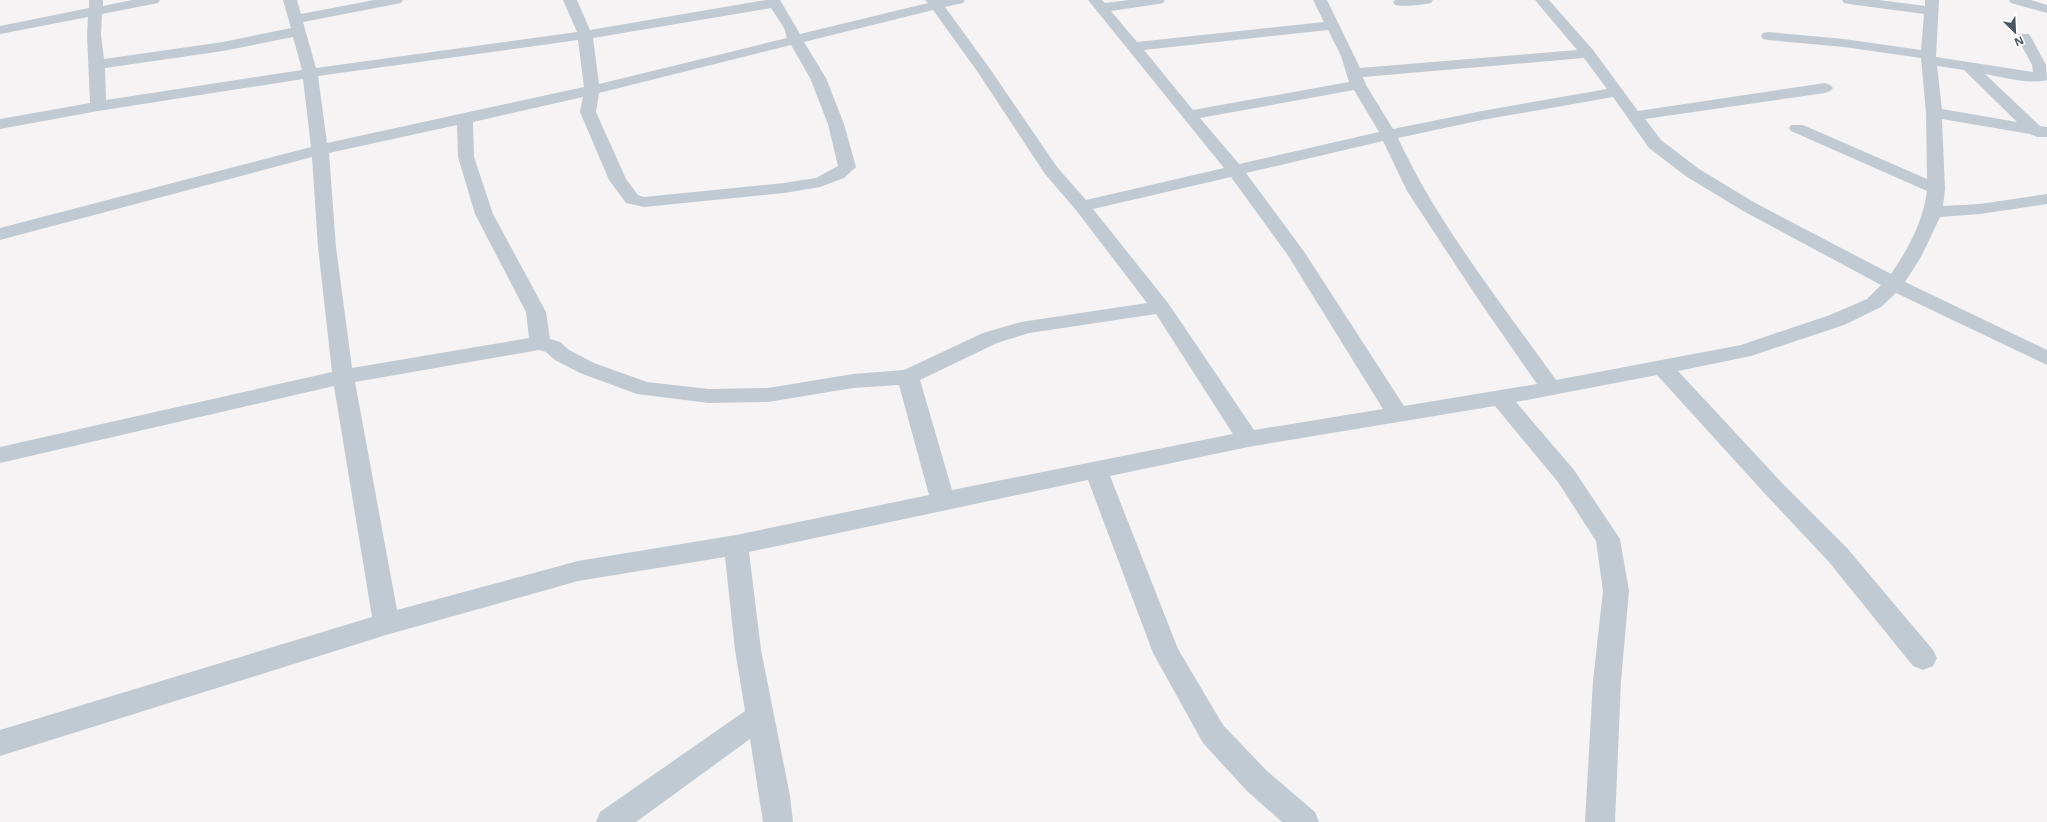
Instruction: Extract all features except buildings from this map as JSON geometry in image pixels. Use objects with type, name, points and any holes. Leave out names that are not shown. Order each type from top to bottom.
[{"type":"street","points":[[0,30],[96,6],[153,0]]},
{"type":"street","points":[[290,0],[310,73],[320,150],[327,247],[343,377],[386,624]]},
{"type":"street","points":[[97,64],[259,41],[297,25],[396,0]]},
{"type":"street","points":[[0,124],[98,106],[310,73],[585,35],[774,2],[791,28],[796,40],[818,78],[836,124],[847,167],[838,174],[820,182],[684,199],[644,202],[632,199],[618,180],[592,125],[588,112],[592,90],[585,35],[570,0]]},
{"type":"street","points":[[0,234],[320,150],[465,120],[796,40],[934,3],[958,0]]},
{"type":"street","points":[[1098,4],[1158,0]]},
{"type":"street","points":[[1320,0],[1356,79],[1389,135],[1416,191],[1485,296],[1551,388]]},
{"type":"street","points":[[1400,2],[1426,0]]},
{"type":"street","points":[[1542,0],[1588,53],[1655,144],[1693,173],[1751,208],[1894,284],[2047,358]]},
{"type":"street","points":[[0,743],[386,624],[578,571],[736,545],[1248,439],[1500,398],[1744,350],[1836,320],[1874,302],[1894,284],[1912,257],[1934,212],[1936,189],[1934,113],[1928,58],[1931,5],[1849,0]]},
{"type":"street","points":[[2016,0],[2047,9]]},
{"type":"street","points":[[934,3],[983,69],[1051,170],[1082,206],[1161,307],[1248,439]]},
{"type":"street","points":[[1098,4],[1236,172],[1296,253],[1398,415]]},
{"type":"street","points":[[96,6],[94,35],[97,64],[98,106]]},
{"type":"street","points":[[1133,47],[1332,25]]},
{"type":"street","points":[[1768,36],[1844,43],[1928,58],[1968,67],[2030,77],[2042,77],[2039,65],[2024,37]]},
{"type":"street","points":[[1190,115],[1356,79],[1415,69],[1588,53]]},
{"type":"street","points":[[1968,67],[2040,130],[2047,144]]},
{"type":"street","points":[[1634,116],[1825,88]]},
{"type":"street","points":[[1082,206],[1236,172],[1389,135],[1616,92]]},
{"type":"street","points":[[1934,113],[2040,130]]},
{"type":"street","points":[[465,120],[466,157],[484,214],[536,312],[540,343]]},
{"type":"street","points":[[1797,128],[1936,189]]},
{"type":"street","points":[[1934,212],[1980,209],[2047,199]]},
{"type":"street","points":[[0,455],[343,377],[540,343],[553,347],[562,355],[587,368],[645,389],[709,396],[768,395],[853,381],[908,377],[990,338],[1028,327],[1161,307]]},
{"type":"street","points":[[1661,366],[1775,490],[1838,555],[1923,658]]},
{"type":"street","points":[[908,377],[943,501]]},
{"type":"street","points":[[1500,398],[1566,476],[1608,539],[1616,591],[1607,681],[1600,822]]},
{"type":"street","points":[[1096,470],[1166,653],[1213,734],[1257,781],[1304,822]]},
{"type":"street","points":[[736,545],[748,650],[775,796],[778,822]]},
{"type":"street","points":[[611,822],[760,716]]}]
